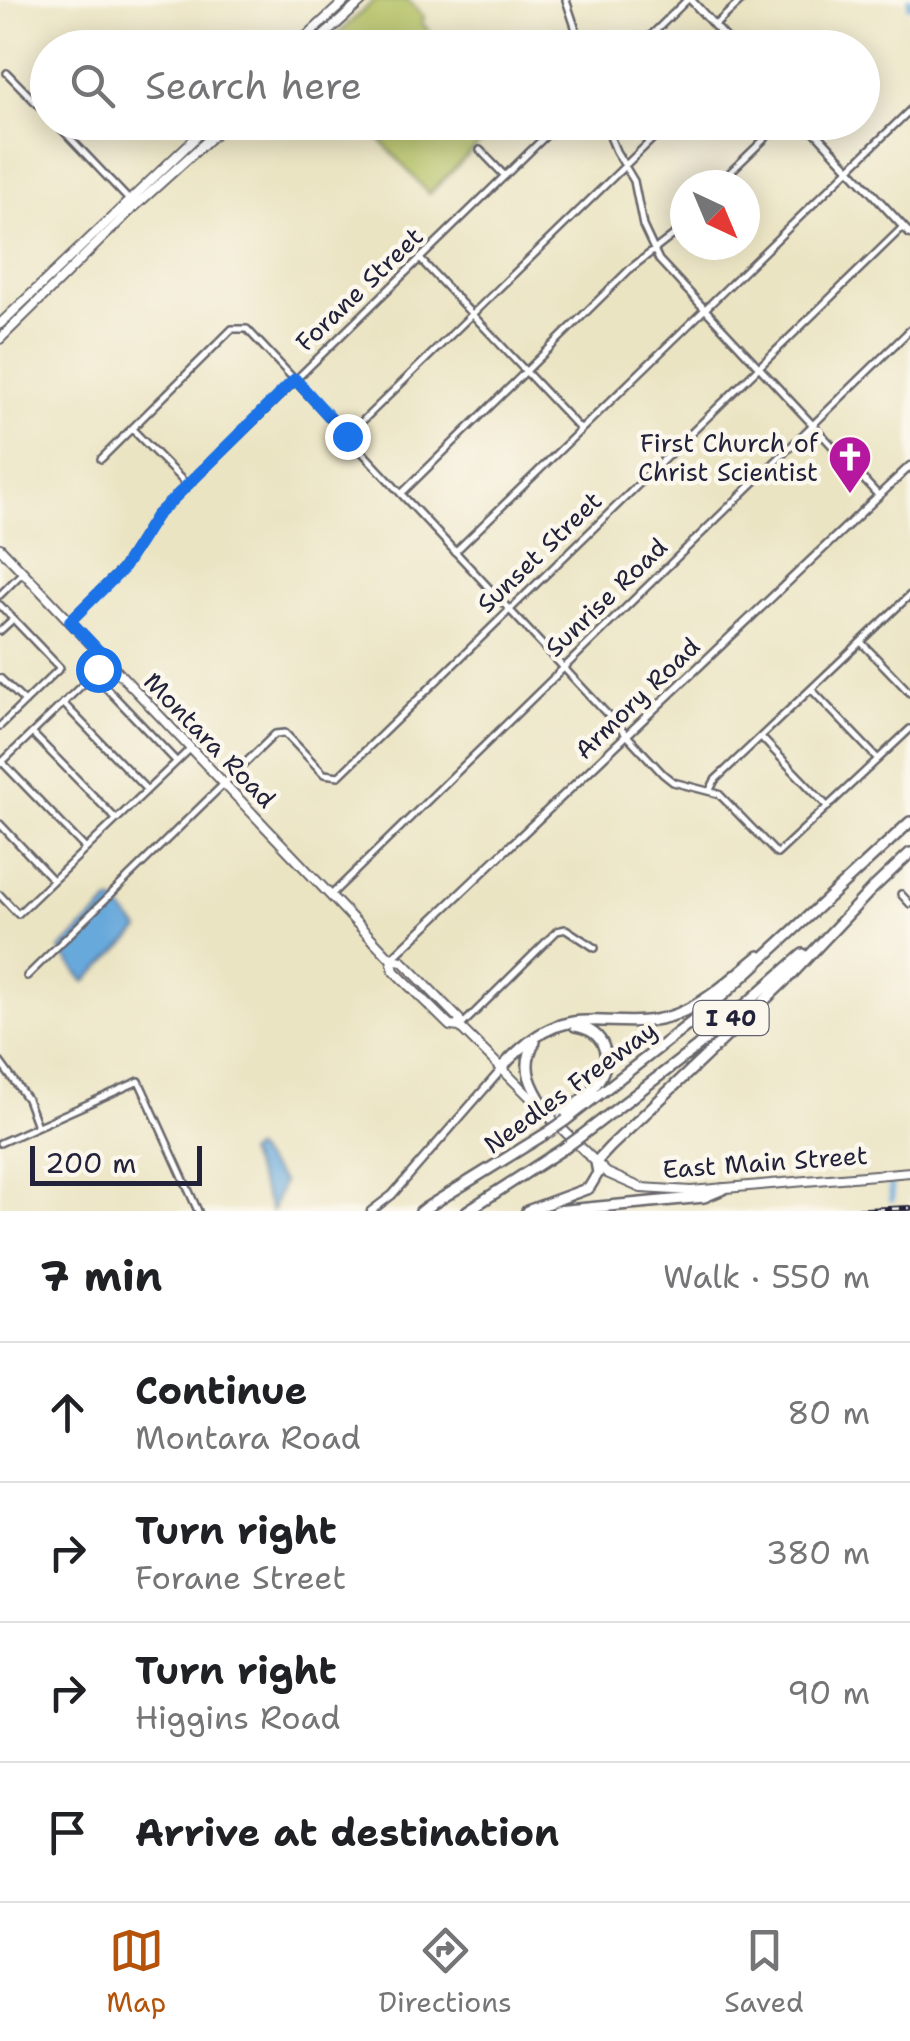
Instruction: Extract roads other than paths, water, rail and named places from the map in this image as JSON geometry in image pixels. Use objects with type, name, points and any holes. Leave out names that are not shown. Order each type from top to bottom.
[{"type":"highway","name":"Needles Freeway","points":[[422,1211],[494,1168],[694,1020],[910,822]]},
{"type":"highway","name":"Needles Freeway","points":[[466,1211],[581,1136],[723,1025],[910,853]]},
{"type":"highway","points":[[527,1211],[589,1188],[598,1172],[596,1162],[778,988],[872,889]]},
{"type":"highway","points":[[502,1069],[534,1036],[554,1024],[646,1020],[688,1009],[823,904]]},
{"type":"highway","points":[[502,1069],[535,1042],[551,1031],[571,1026],[590,1030],[602,1043],[606,1062],[602,1076],[555,1122],[534,1091],[528,1073],[527,1056],[535,1042]]},
{"type":"highway","points":[[556,1211],[704,1197],[723,1189]]},
{"type":"main road","points":[[314,30],[346,0]]},
{"type":"main road","points":[[330,30],[363,0]]},
{"type":"main road","points":[[689,0],[719,30]]},
{"type":"main road","points":[[0,324],[192,140]]},
{"type":"main road","points":[[0,339],[208,140]]},
{"type":"main road","points":[[822,140],[910,234]]},
{"type":"main road","name":"Armory Road","points":[[391,960],[910,466]]},
{"type":"main road","name":"Montara Road","points":[[0,548],[331,895],[391,960],[394,971],[450,1026],[460,1028],[502,1069]]},
{"type":"main road","points":[[371,1211],[392,1194],[502,1069]]},
{"type":"main road","name":"East Main Street","points":[[502,1069],[596,1162],[615,1178],[641,1188],[723,1189],[910,1172]]},
{"type":"street","points":[[576,30],[568,3],[578,0]]},
{"type":"street","points":[[657,30],[689,0]]},
{"type":"street","points":[[714,25],[742,0]]},
{"type":"street","points":[[8,73],[30,96]]},
{"type":"street","points":[[880,139],[910,110]]},
{"type":"street","points":[[72,140],[128,199]]},
{"type":"street","name":"Forane Street","points":[[70,621],[122,570],[156,516],[542,140]]},
{"type":"street","points":[[613,140],[638,193],[644,226],[654,250],[667,270],[878,496]]},
{"type":"street","points":[[347,436],[652,140]]},
{"type":"street","points":[[732,170],[763,140]]},
{"type":"street","points":[[455,552],[879,140]]},
{"type":"street","points":[[480,150],[505,176]]},
{"type":"street","name":"Sunset Street","points":[[225,784],[280,732],[332,778],[339,776],[910,215]]},
{"type":"street","points":[[401,494],[670,238]]},
{"type":"street","points":[[420,259],[580,430]]},
{"type":"street","points":[[100,460],[232,329],[247,329],[674,782],[710,790],[725,798],[777,854],[910,728]]},
{"type":"street","name":"Sunrise Road","points":[[331,895],[910,330]]},
{"type":"street","points":[[132,429],[187,485]]},
{"type":"street","points":[[0,594],[23,572]]},
{"type":"street","points":[[710,790],[715,780],[910,595]]},
{"type":"street","points":[[0,605],[60,668],[0,726]]},
{"type":"street","points":[[0,631],[12,618]]},
{"type":"street","points":[[861,642],[910,693]]},
{"type":"street","points":[[85,848],[1,763],[107,660]]},
{"type":"street","points":[[93,674],[176,762]]},
{"type":"street","points":[[0,678],[24,702]]},
{"type":"street","points":[[811,689],[878,759]]},
{"type":"street","points":[[63,704],[146,789]]},
{"type":"street","points":[[32,733],[116,819]]},
{"type":"street","points":[[761,737],[828,807]]},
{"type":"street","points":[[0,894],[18,914],[190,748]]},
{"type":"street","points":[[27,976],[225,784]]},
{"type":"street","points":[[0,824],[53,880]]},
{"type":"street","points":[[901,894],[910,904]]},
{"type":"street","points":[[460,1028],[556,931],[566,929],[594,948]]},
{"type":"street","points":[[0,1062],[27,1099],[37,1126]]},
{"type":"street","points":[[0,1143],[139,1081],[198,1211]]},
{"type":"water","points":[[110,902],[115,902],[140,930],[85,982],[60,950]]},
{"type":"water","points":[[253,1149],[283,1182],[272,1211],[247,1154]]},
{"type":"waterway","points":[[910,0],[910,6]]},
{"type":"waterway","points":[[891,1185],[892,1199]]},
{"type":"railway","points":[[844,1211],[910,1208]]},
{"type":"place","name":"First Church of Christ Scientist","points":[[850,495]]}]
